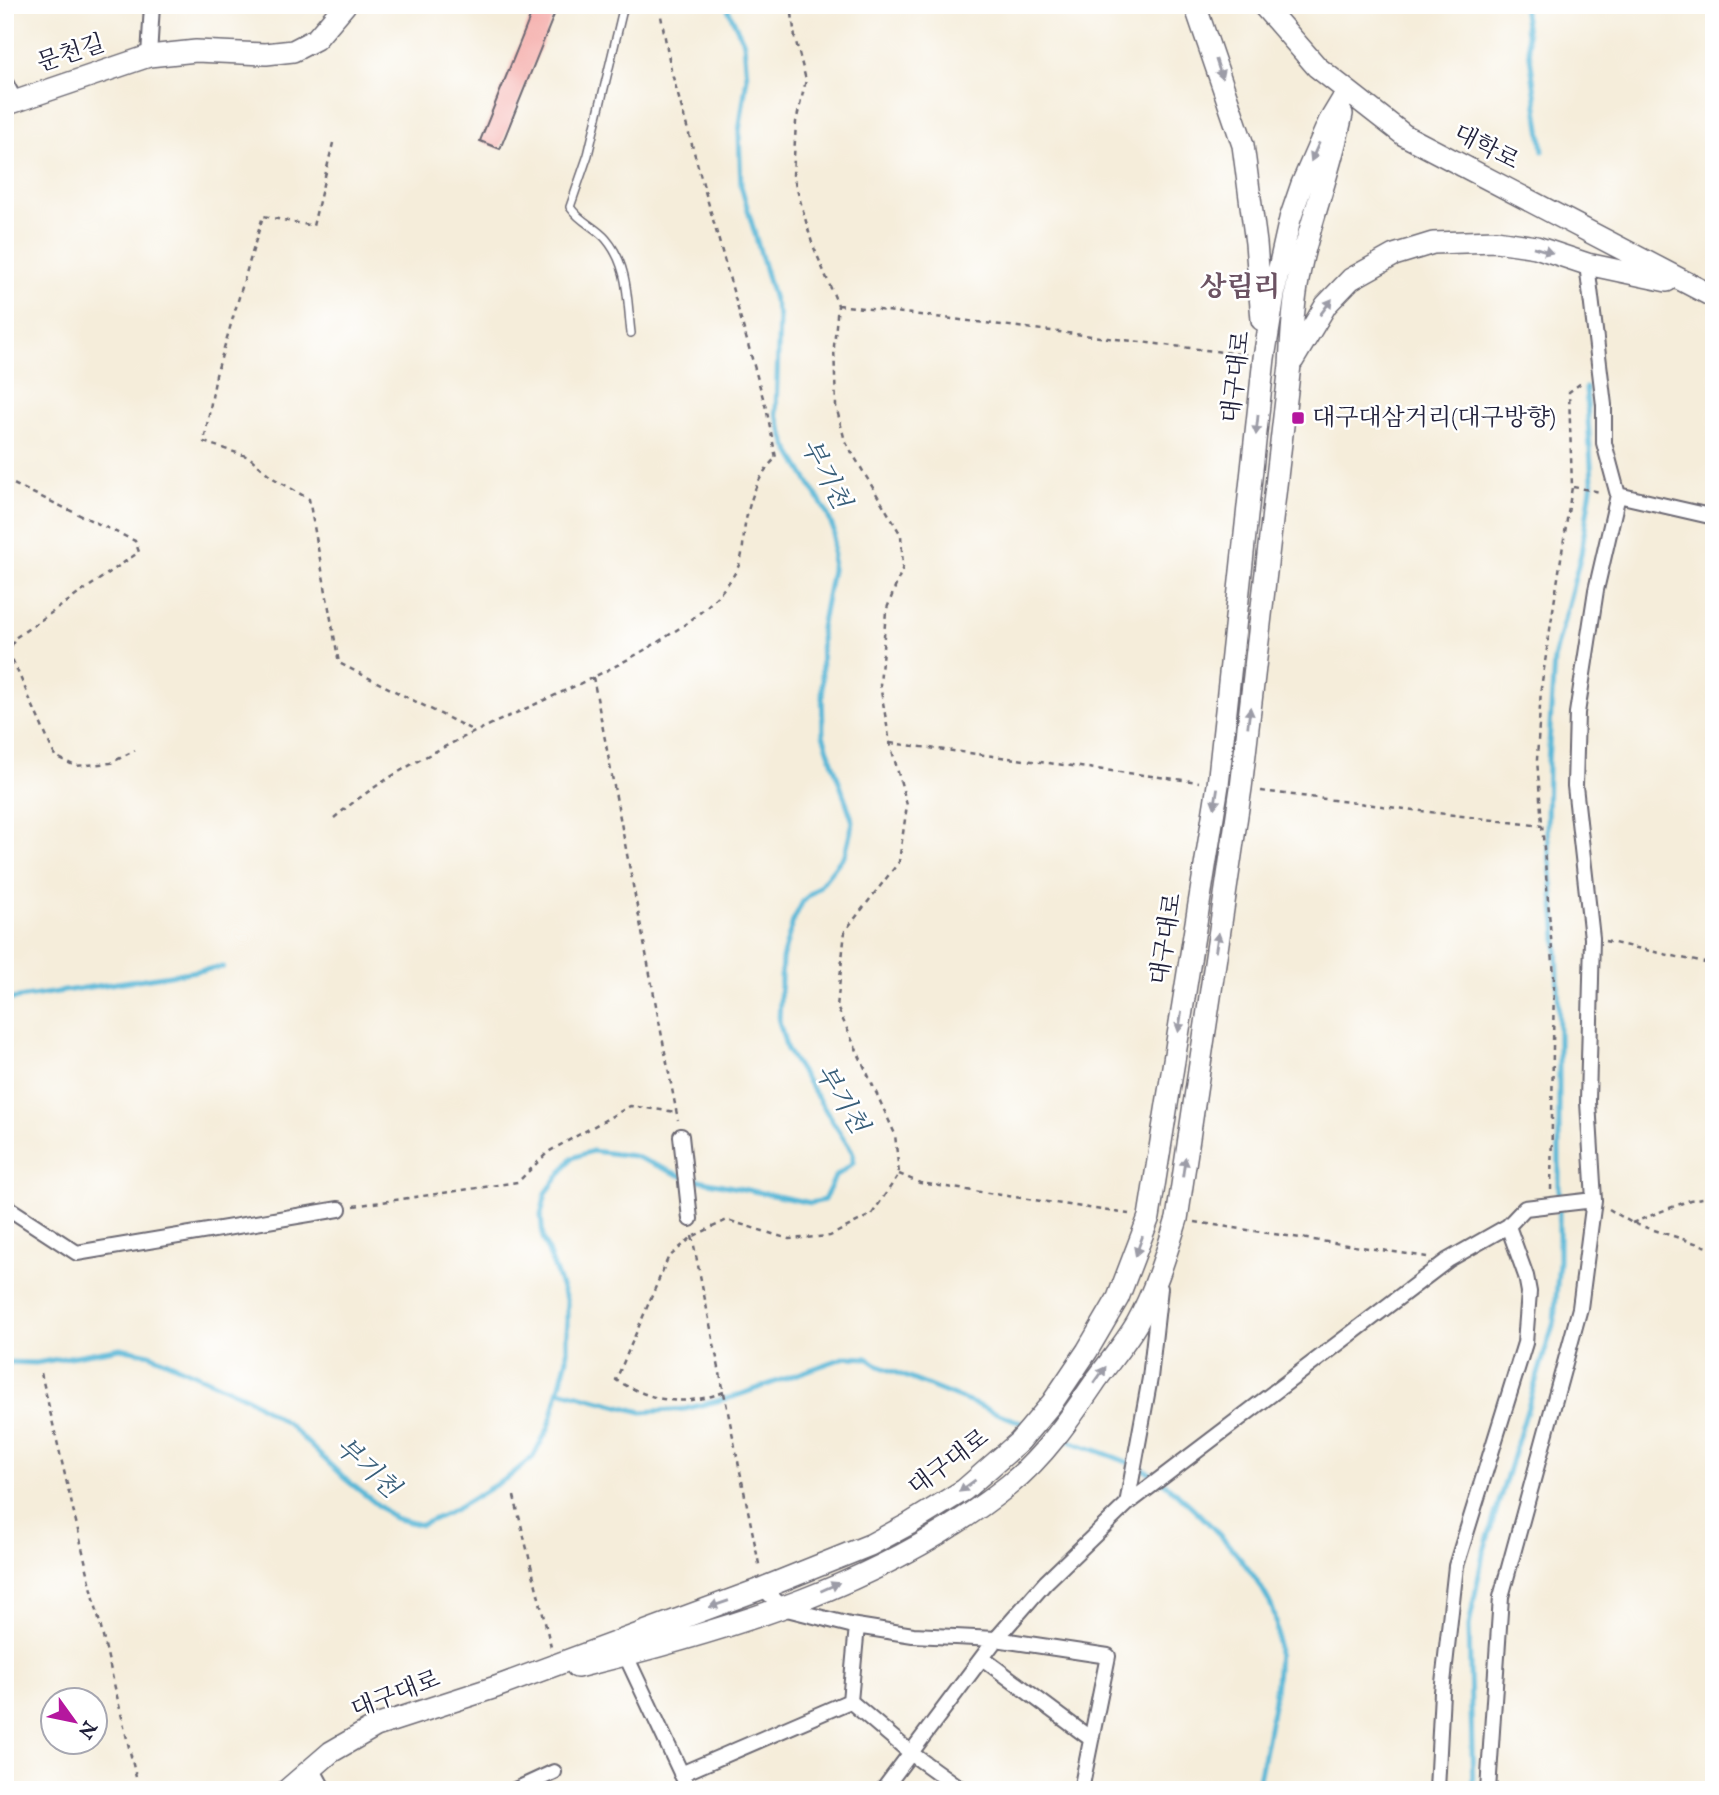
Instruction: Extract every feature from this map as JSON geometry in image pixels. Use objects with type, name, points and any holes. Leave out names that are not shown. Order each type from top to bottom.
[{"type":"street","points":[[149,56],[152,5]]},
{"type":"street","name":"문천길","points":[[8,96],[149,56],[195,51],[266,54],[293,51],[316,39],[345,5]]},
{"type":"street","points":[[1195,5],[1243,145],[1256,243],[1264,358]]},
{"type":"street","name":"대학로","points":[[1262,5],[1317,67],[1404,135],[1714,297]]},
{"type":"street","name":"대구대로","points":[[287,1790],[331,1752],[376,1726],[496,1687],[763,1588],[870,1545],[909,1524],[964,1490],[1019,1442],[1038,1420],[1103,1325],[1131,1267],[1149,1217],[1218,785],[1264,358],[1290,219],[1314,154],[1347,92]]},
{"type":"street","name":"대구대로","points":[[496,1687],[626,1656],[783,1608],[885,1563],[948,1528],[1010,1484],[1042,1453],[1061,1431],[1137,1322],[1164,1263],[1177,1219],[1241,788],[1290,365],[1293,315],[1306,243],[1333,160],[1347,92]]},
{"type":"street","points":[[1290,365],[1326,305],[1351,279],[1394,255],[1433,243],[1496,241],[1536,247],[1587,264],[1692,287]]},
{"type":"street","points":[[1488,1790],[1501,1597],[1580,1308],[1594,1200],[1588,1102],[1592,938],[1575,786],[1577,713],[1596,590],[1618,495],[1604,443],[1587,264]]},
{"type":"street","points":[[1618,495],[1714,517]]},
{"type":"street","points":[[681,1136],[690,1219]]},
{"type":"street","points":[[883,1790],[912,1755],[996,1639],[1045,1583],[1128,1504],[1448,1260],[1508,1226],[1525,1208],[1574,1200],[1594,1200]]},
{"type":"street","points":[[5,1206],[77,1253],[339,1209]]},
{"type":"street","points":[[1437,1790],[1442,1692],[1456,1566],[1525,1343],[1529,1292],[1508,1226]]},
{"type":"street","points":[[1128,1504],[1150,1378],[1164,1263]]},
{"type":"street","points":[[763,1588],[783,1608],[857,1626],[913,1635],[996,1639],[1108,1656],[1081,1790]]},
{"type":"street","points":[[850,1701],[857,1626]]},
{"type":"street","points":[[626,1656],[689,1790]]},
{"type":"street","points":[[982,1658],[1091,1740]]},
{"type":"street","points":[[850,1701],[912,1755],[962,1790]]},
{"type":"street","points":[[681,1774],[850,1701]]},
{"type":"street","points":[[312,1768],[324,1790]]},
{"type":"street","points":[[515,1790],[554,1772]]},
{"type":"lane","points":[[624,5],[588,155],[570,207],[580,221],[605,237],[623,263],[631,333]]},
{"type":"path","points":[[334,818],[381,782],[474,732],[593,677],[682,627],[723,587],[738,568],[746,523],[762,471],[776,458],[753,359],[671,70],[661,16],[663,5]]},
{"type":"path","points":[[725,1394],[684,1402],[644,1396],[616,1380],[668,1258],[692,1237],[727,1220],[789,1239],[830,1236],[872,1214],[899,1174],[895,1133],[837,1007],[845,931],[900,862],[908,805],[890,743],[880,685],[886,611],[903,567],[901,535],[845,441],[836,406],[834,346],[838,305],[812,243],[793,175],[796,122],[806,80],[795,38],[791,5]]},
{"type":"path","points":[[333,144],[313,226],[264,216],[216,375],[204,442],[249,457],[273,478],[309,499],[339,663],[474,732]]},
{"type":"path","points":[[838,305],[1264,358]]},
{"type":"path","points":[[1553,1203],[1554,976],[1537,760],[1541,688],[1572,487],[1569,392],[1599,369]]},
{"type":"path","points":[[5,480],[135,541],[139,552],[15,638],[9,652],[55,756],[75,766],[111,763],[135,750]]},
{"type":"path","points":[[1572,487],[1597,491]]},
{"type":"path","points":[[593,677],[681,1136]]},
{"type":"path","points":[[1592,938],[1714,965]]},
{"type":"path","points":[[356,1206],[518,1182],[548,1152],[630,1106],[677,1112]]},
{"type":"path","points":[[1632,1223],[1690,1200],[1714,1196]]},
{"type":"path","points":[[1594,1200],[1632,1223],[1714,1249]]},
{"type":"path","points":[[690,1219],[763,1588]]},
{"type":"path","points":[[41,1373],[139,1790]]},
{"type":"path","points":[[514,1496],[552,1649]]},
{"type":"path","points":[[1710,1790],[1714,1785]]},
{"type":"building","points":[[535,5],[558,5],[500,149],[480,141]]},
{"type":"waterway","name":"부기천","points":[[5,1362],[36,1363],[120,1348],[150,1354],[248,1398],[289,1425],[344,1478],[394,1518],[421,1525],[454,1510],[510,1476],[533,1457],[549,1427],[567,1358],[567,1302],[543,1238],[541,1215],[546,1193],[572,1158],[592,1151],[634,1156],[684,1177],[811,1203],[824,1200],[835,1177],[853,1163],[853,1153],[787,1050],[779,1021],[782,959],[793,921],[803,901],[819,887],[845,854],[853,822],[823,735],[821,628],[832,570],[834,531],[827,513],[787,446],[776,412],[779,317],[741,186],[739,132],[747,77],[744,43],[726,5]]},
{"type":"waterway","points":[[1523,5],[1543,151]]},
{"type":"waterway","points":[[1473,1790],[1469,1626],[1483,1554],[1554,1322],[1559,1261],[1557,936],[1547,830],[1548,763],[1554,659],[1581,554],[1592,481],[1586,388]]},
{"type":"waterway","points":[[5,1000],[223,967]]},
{"type":"waterway","points":[[559,1390],[642,1412],[685,1409],[733,1397],[846,1357],[867,1358],[879,1366],[1027,1425]]},
{"type":"waterway","points":[[1062,1438],[1126,1461],[1146,1471],[1181,1497],[1223,1538],[1258,1583],[1270,1604],[1276,1621],[1278,1642],[1276,1685],[1257,1790]]},
{"type":"place","name":"대구대삼거리(대구방향)","points":[[1298,418]]},
{"type":"district","name":"상림리","points":[[1240,288]]}]
